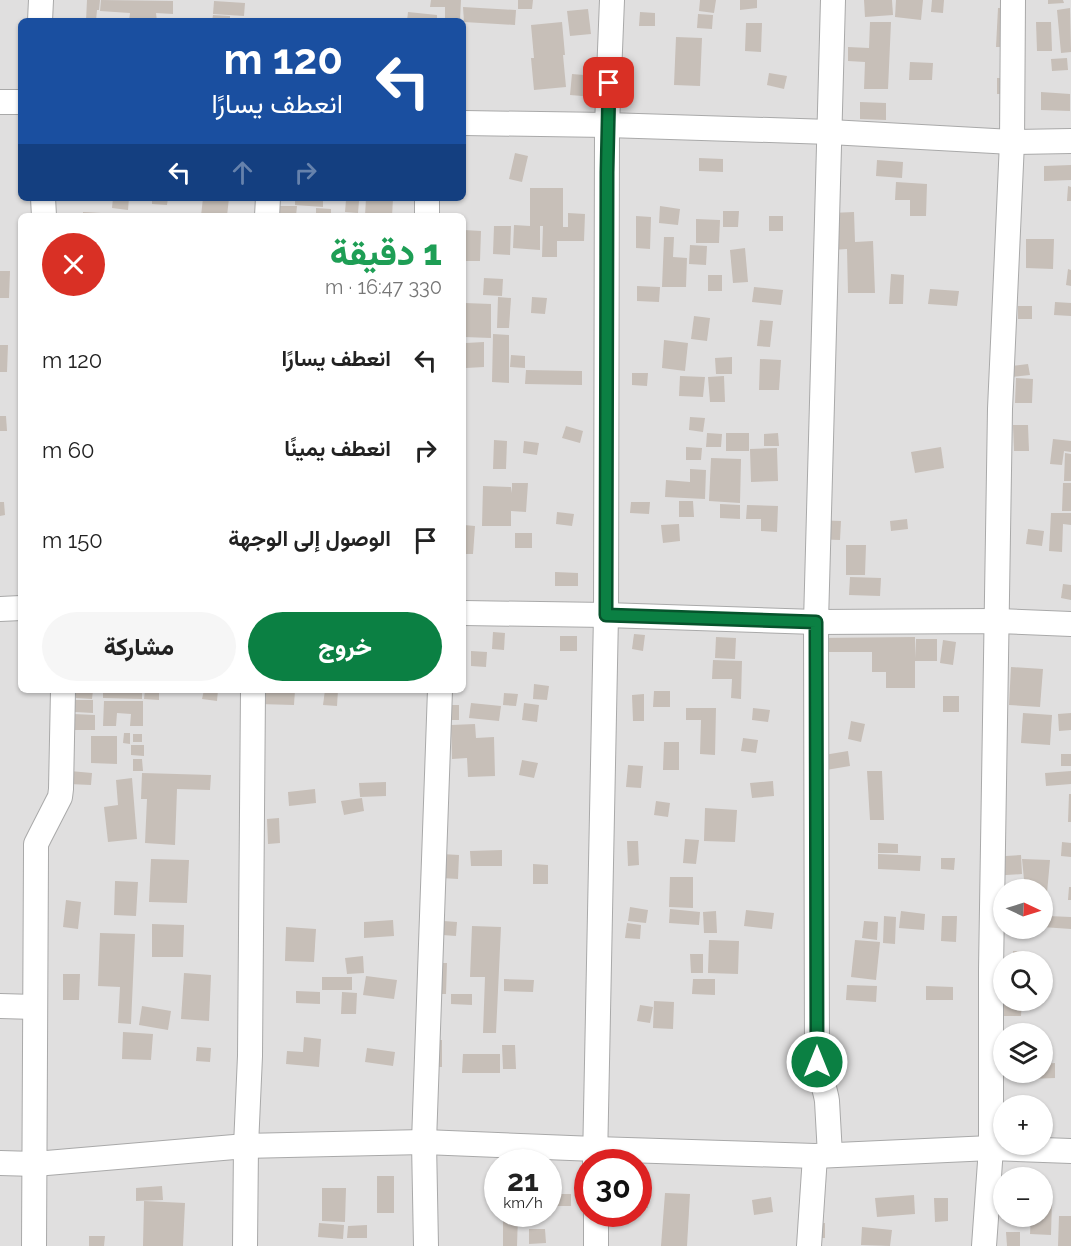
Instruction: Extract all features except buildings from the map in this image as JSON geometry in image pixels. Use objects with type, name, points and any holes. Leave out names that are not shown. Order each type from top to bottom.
[{"type":"street","points":[[40,18],[41,0]]},
{"type":"street","points":[[595,1149],[606,615],[608,125],[612,0]]},
{"type":"street","points":[[809,1246],[823,1155],[827,1101],[817,1062],[816,622],[832,0]]},
{"type":"street","points":[[984,1246],[991,1148],[991,982],[1000,410],[1012,142],[1013,0]]},
{"type":"street","points":[[0,102],[18,102]]},
{"type":"street","points":[[466,123],[830,132],[1012,142],[1071,141]]},
{"type":"street","points":[[0,609],[18,608]]},
{"type":"street","points":[[466,613],[816,622],[997,621],[1071,624]]},
{"type":"street","points":[[34,1246],[36,844],[60,797],[63,693]]},
{"type":"street","points":[[245,1246],[250,1056],[253,693]]},
{"type":"street","points":[[426,1246],[424,1142],[440,693]]},
{"type":"street","points":[[0,1006],[35,1007]]},
{"type":"street","points":[[0,1163],[35,1164],[246,1146],[424,1142],[574,1154]]},
{"type":"street","points":[[652,1156],[823,1155],[991,1148],[1071,1151]]},
{"type":"street","points":[[596,1227],[596,1246]]},
{"type":"shaded area","points":[[0,0],[1071,0],[1071,1246],[0,1246]]},
{"type":"route","points":[[609,83],[606,615],[816,622],[817,1062]]}]
